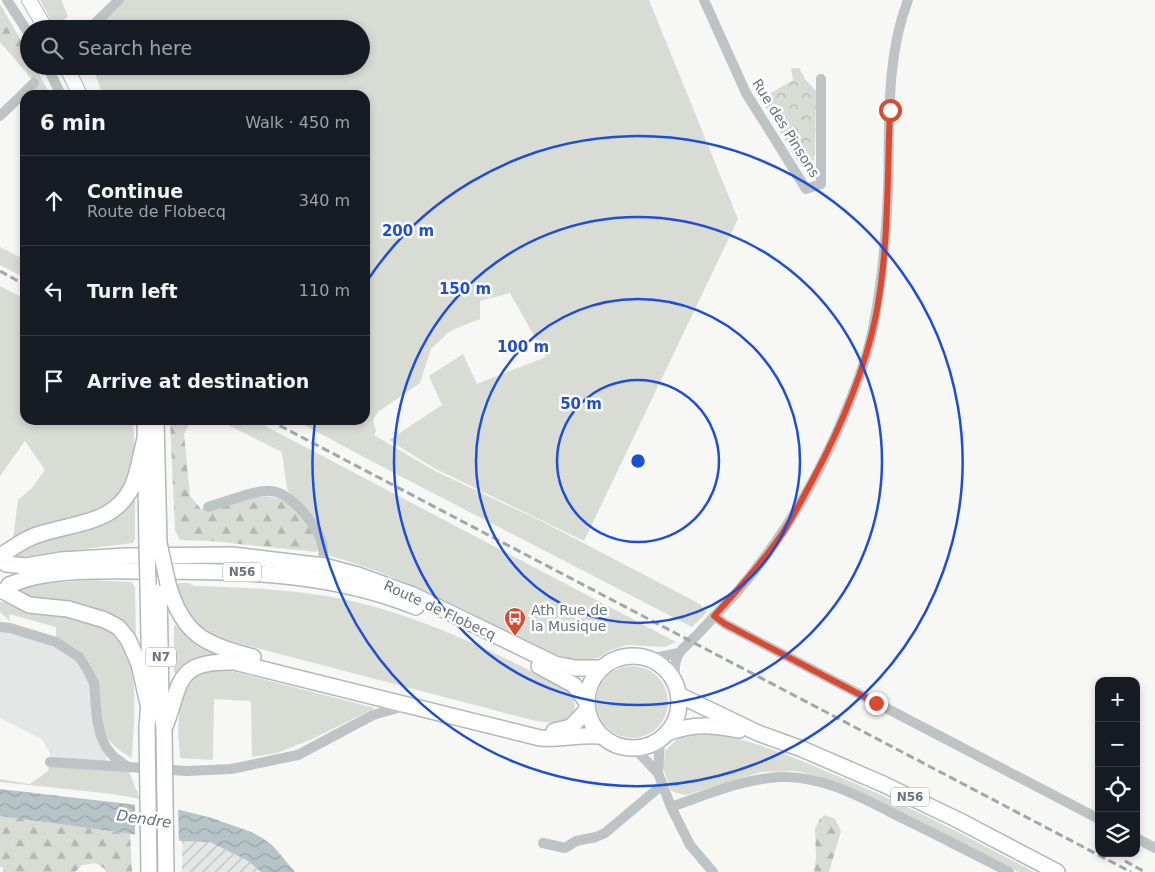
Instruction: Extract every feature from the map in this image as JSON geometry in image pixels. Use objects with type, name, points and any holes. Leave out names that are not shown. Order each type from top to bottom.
[{"type":"highway","points":[[153,543],[156,425]]},
{"type":"highway","points":[[145,428],[139,468],[132,487],[116,508],[105,516],[92,521],[29,538],[2,560],[11,574],[4,590],[29,605],[68,609],[105,620],[118,627],[128,640],[139,664],[148,704]]},
{"type":"highway","name":"N7","points":[[145,428],[153,543],[159,585],[166,872]]},
{"type":"highway","name":"Route de Flobecq","points":[[2,560],[26,566],[70,559],[126,556],[232,555],[324,566],[358,575],[413,595],[555,664],[575,668],[602,668]]},
{"type":"highway","name":"Route de Flobecq","points":[[4,590],[34,577],[76,572],[205,571],[261,573],[338,584],[406,603],[443,618],[568,681],[579,689],[586,705]]},
{"type":"highway","points":[[159,585],[188,627],[198,636],[218,647],[538,731],[556,731],[571,727],[586,705],[590,683],[602,668]]},
{"type":"highway","name":"N7","points":[[149,872],[148,704],[159,585]]},
{"type":"highway","name":"N56","points":[[602,668],[610,662],[629,656],[648,659],[660,665],[669,674],[677,690],[758,733],[802,749],[883,784],[958,820],[1057,872]]},
{"type":"highway","points":[[164,729],[182,678],[196,667],[218,661],[234,662],[540,738],[600,736],[617,746],[635,749]]},
{"type":"highway","points":[[664,737],[677,715],[677,690]]},
{"type":"highway","name":"N56","points":[[586,705],[590,720],[600,736]]},
{"type":"highway","name":"N56","points":[[635,749],[644,748],[664,737],[694,725],[708,725],[758,733]]},
{"type":"main road","points":[[29,0],[41,20]]},
{"type":"main road","points":[[70,75],[78,90]]},
{"type":"street","points":[[7,0],[20,20]]},
{"type":"street","points":[[98,20],[119,0]]},
{"type":"street","name":"Rue des Pinsons","points":[[704,0],[746,93],[806,189],[821,184],[821,79]]},
{"type":"street","points":[[677,690],[673,672],[679,654],[742,586],[782,533],[839,428],[863,364],[872,335],[882,274],[888,197],[891,75],[899,28],[908,0]]},
{"type":"street","points":[[51,75],[59,90]]},
{"type":"street","points":[[27,90],[34,83]]},
{"type":"street","points":[[0,116],[20,97]]},
{"type":"street","points":[[208,507],[270,490],[288,496],[304,513],[321,538],[324,566]]},
{"type":"street","points":[[714,616],[725,624],[1095,817]]},
{"type":"street","points":[[1,626],[56,642],[78,658],[86,667],[94,683],[97,719],[106,747],[114,757],[128,767]]},
{"type":"street","points":[[648,659],[679,654]]},
{"type":"street","points":[[50,762],[187,771],[231,769],[298,755],[373,715],[405,706]]},
{"type":"street","points":[[664,737],[658,756],[658,773],[662,785],[690,845],[713,872]]},
{"type":"street","points":[[635,749],[658,773]]},
{"type":"street","points":[[671,807],[754,780],[799,777],[844,790],[875,804],[1009,872]]},
{"type":"street","points":[[543,843],[565,848],[576,841],[605,833],[662,785]]},
{"type":"street","points":[[1140,840],[1155,848]]},
{"type":"shaded area","points":[[0,627],[56,642],[86,667],[107,751],[106,766],[50,762],[50,753],[41,739],[0,718]]},
{"type":"shaded area","points":[[182,841],[210,842],[248,861],[261,872],[182,872]]},
{"type":"green space","points":[[40,0],[61,0],[68,16],[64,20],[51,20]]},
{"type":"green space","points":[[119,0],[649,0],[738,219],[584,541],[434,468],[389,440],[442,405],[429,376],[463,354],[477,384],[546,357],[510,293],[480,301],[480,319],[450,331],[431,349],[420,383],[378,412],[373,420],[376,431],[374,435],[433,470],[543,522],[700,604],[707,612],[692,627],[304,425],[370,425],[370,90],[101,90],[95,75],[370,75],[370,20],[103,20]]},
{"type":"green space","points":[[0,4],[20,38],[20,65],[0,42]]},
{"type":"green space","points":[[791,68],[799,68],[805,79],[816,91],[815,155],[812,164],[801,166],[761,99],[793,80]]},
{"type":"green space","points":[[28,75],[40,75],[47,90],[33,90]]},
{"type":"green space","points":[[0,247],[20,257],[20,275],[0,265]]},
{"type":"green space","points":[[0,286],[20,296],[20,425],[133,425],[135,452],[128,481],[119,496],[97,513],[13,539],[18,500],[32,488],[45,470],[25,441],[0,476]]},
{"type":"green space","points":[[170,425],[189,425],[184,434],[190,496],[201,509],[216,508],[258,497],[279,499],[289,504],[304,519],[319,547],[316,552],[211,541],[180,540],[175,530]]},
{"type":"green space","points":[[228,425],[264,425],[676,642],[665,647],[627,645],[611,650],[598,658],[586,660],[568,658],[550,653],[469,612],[387,575],[330,556],[323,538],[287,489],[282,452]]},
{"type":"green space","points":[[135,488],[135,540],[133,543],[76,550],[28,559],[7,558],[20,547],[94,526]]},
{"type":"green space","points":[[89,580],[132,582],[135,588],[136,646],[127,632],[12,592],[20,586]]},
{"type":"green space","points":[[189,583],[194,586],[316,594],[356,602],[411,618],[438,628],[567,689],[574,701],[574,710],[569,717],[562,721],[536,721],[219,638],[201,631],[191,622],[175,585]]},
{"type":"green space","points":[[0,602],[33,612],[60,613],[83,618],[103,625],[114,632],[123,643],[133,674],[135,709],[132,758],[115,746],[105,734],[99,709],[98,684],[94,670],[85,657],[75,648],[56,637],[56,627],[9,614],[10,621],[0,612]]},
{"type":"green space","points":[[176,625],[192,641],[215,652],[214,656],[176,674],[174,672],[174,626]]},
{"type":"green space","points":[[639,666],[658,676],[666,688],[668,702],[666,716],[658,728],[646,736],[625,738],[606,728],[598,716],[596,695],[606,676],[618,668]]},
{"type":"green space","points":[[215,667],[375,708],[310,740],[277,753],[252,757],[251,701],[214,699],[213,760],[180,758],[178,731],[181,692],[198,672]]},
{"type":"green space","points":[[698,732],[735,734],[735,738],[805,762],[907,807],[1034,872],[1018,872],[954,839],[820,777],[796,771],[761,772],[686,795],[671,791],[662,765],[664,763],[665,751],[679,737]]},
{"type":"green space","points":[[50,762],[128,769],[140,799],[113,794],[0,782],[0,779],[30,784],[48,771]]},
{"type":"green space","points":[[825,815],[835,819],[841,831],[829,872],[814,872],[816,858],[815,828],[820,819]]},
{"type":"green space","points":[[0,816],[130,834],[132,872],[106,872],[96,863],[82,865],[75,872],[3,872],[3,867],[0,867]]},
{"type":"water","name":"Dendre","points":[[0,789],[180,810],[212,818],[251,832],[264,839],[274,847],[295,872],[261,872],[248,861],[210,842],[182,841],[0,816]]},
{"type":"pier","points":[[135,803],[178,807],[179,843],[135,838]]},
{"type":"railway","points":[[0,271],[20,282]]},
{"type":"railway","points":[[279,425],[1131,872]]},
{"type":"railway","points":[[1125,861],[1145,872]]},
{"type":"place","name":"Ath Rue de la Musique","points":[[515,637]]},
{"type":"route","points":[[876,703],[725,624],[714,616],[758,566],[782,533],[839,428],[853,393],[872,335],[881,283],[886,239],[890,110]]}]
